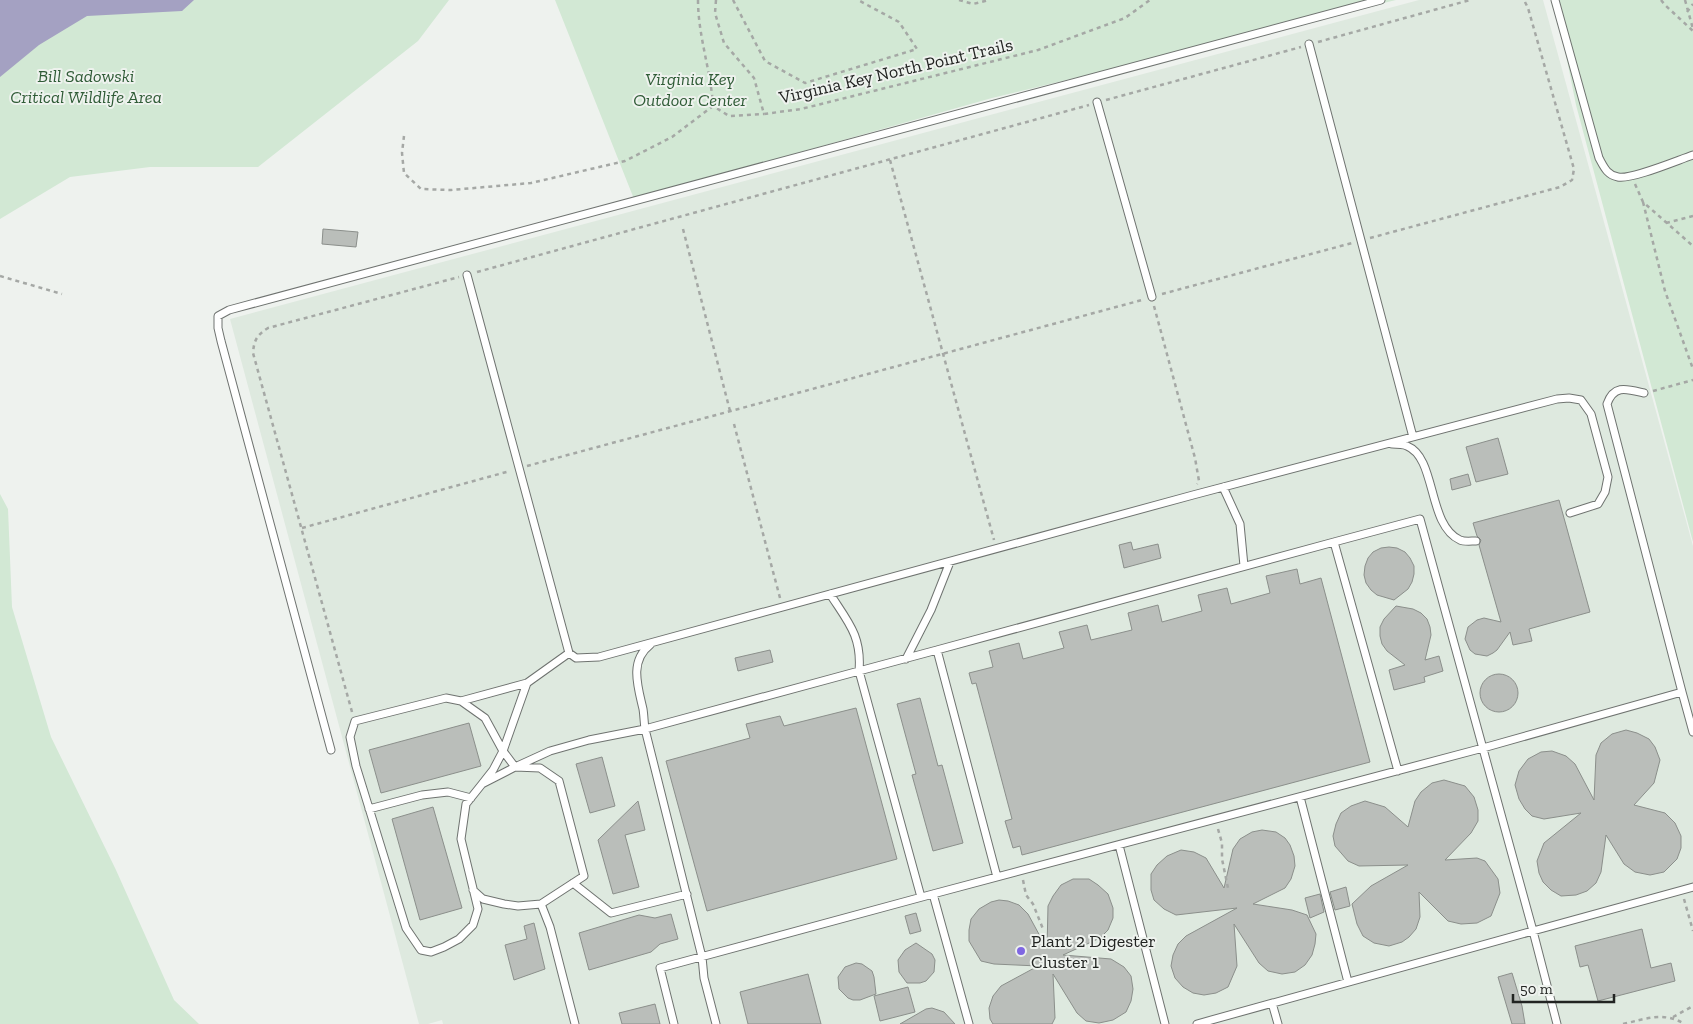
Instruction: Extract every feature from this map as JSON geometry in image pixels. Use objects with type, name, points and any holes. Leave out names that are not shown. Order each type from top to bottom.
[{"type":"lane","points":[[331,750],[221,341],[218,316],[229,310],[428,255],[1381,0]]},
{"type":"lane","points":[[1555,0],[1599,158],[1608,173],[1618,178],[1631,176],[1693,155]]},
{"type":"lane","points":[[1309,44],[1413,437]]},
{"type":"lane","points":[[1097,102],[1152,297]]},
{"type":"lane","points":[[467,275],[569,654],[576,658],[599,657],[1193,495],[1558,399],[1569,398],[1581,400],[1592,414],[1608,477],[1605,492],[1598,504],[1570,513]]},
{"type":"lane","points":[[1644,393],[1621,389],[1612,393],[1607,404],[1693,732]]},
{"type":"lane","points":[[1387,444],[1407,446],[1416,452],[1425,465],[1438,511],[1448,529],[1461,540],[1476,541]]},
{"type":"lane","points":[[1223,487],[1240,524],[1244,566]]},
{"type":"lane","points":[[482,784],[550,751],[589,740],[645,729],[1420,519],[1557,1024]]},
{"type":"lane","points":[[1334,542],[1398,771]]},
{"type":"lane","points":[[906,658],[930,610],[950,562]]},
{"type":"lane","points":[[830,594],[854,632],[860,657],[859,671],[921,897]]},
{"type":"lane","points":[[655,642],[644,650],[638,662],[636,684],[643,710],[645,729],[702,957],[704,978],[716,1024]]},
{"type":"lane","points":[[937,650],[997,877]]},
{"type":"lane","points":[[461,701],[527,683],[569,654]]},
{"type":"lane","points":[[515,767],[503,751],[485,718],[461,701],[446,698],[355,721],[350,737],[356,766],[406,928],[414,943],[421,950],[431,952],[444,947],[459,939],[473,924],[478,909],[461,838],[466,804],[493,770],[503,751],[527,683]]},
{"type":"lane","points":[[674,1024],[660,968],[1398,771],[1682,692]]},
{"type":"lane","points":[[473,890],[483,899],[504,904],[518,906],[541,904],[584,876],[559,781],[540,768],[515,767]]},
{"type":"lane","points":[[369,809],[422,795],[448,792],[471,798]]},
{"type":"lane","points":[[1300,797],[1348,982]]},
{"type":"lane","points":[[1119,845],[1165,1024]]},
{"type":"lane","points":[[573,883],[611,913],[687,894]]},
{"type":"lane","points":[[1197,1024],[1693,887]]},
{"type":"lane","points":[[933,894],[969,1024]]},
{"type":"lane","points":[[541,904],[550,927],[576,1024]]},
{"type":"lane","points":[[1272,1003],[1278,1024]]},
{"type":"path","points":[[698,0],[702,39],[711,81],[713,106]]},
{"type":"path","name":"Virginia Key North Point Trails","points":[[716,0],[715,13],[724,43],[754,78],[764,114],[800,109],[1038,50],[1125,18],[1150,0]]},
{"type":"path","points":[[733,0],[765,61],[805,84],[917,49],[899,22],[858,0]]},
{"type":"path","points":[[959,0],[973,4],[989,0]]},
{"type":"path","points":[[355,721],[253,353],[254,343],[258,335],[268,328],[1470,0]]},
{"type":"path","points":[[302,528],[1560,187],[1572,180],[1574,169],[1528,8],[1524,0]]},
{"type":"path","points":[[1661,0],[1664,5],[1693,30]]},
{"type":"path","points":[[1685,0],[1693,30]]},
{"type":"path","points":[[1687,12],[1693,4]]},
{"type":"path","points":[[713,106],[729,116],[764,114]]},
{"type":"path","points":[[404,136],[402,153],[404,173],[421,189],[451,190],[531,183],[625,161],[672,137],[713,106]]},
{"type":"path","points":[[889,159],[996,549]]},
{"type":"path","points":[[1631,176],[1643,202],[1665,291],[1693,369]]},
{"type":"path","points":[[1643,202],[1693,246]]},
{"type":"path","points":[[1666,223],[1693,216]]},
{"type":"path","points":[[683,229],[730,411]]},
{"type":"path","points":[[0,276],[62,294]]},
{"type":"path","points":[[1152,297],[1195,458],[1199,481],[1193,495]]},
{"type":"path","points":[[1644,393],[1693,380]]},
{"type":"path","points":[[734,424],[782,607]]},
{"type":"path","points":[[1216,819],[1222,843],[1222,858],[1228,888]]},
{"type":"path","points":[[1020,871],[1026,895],[1033,904],[1042,929]]},
{"type":"path","points":[[1681,890],[1693,931]]},
{"type":"path","points":[[1673,1017],[1693,1006]]},
{"type":"path","points":[[1623,1024],[1657,1016],[1673,1017],[1685,1024]]},
{"type":"shaded area","points":[[0,0],[194,0],[182,11],[87,16],[39,45],[0,77]]},
{"type":"shaded area","points":[[1419,0],[1543,0],[1693,546],[1693,1024],[443,1024],[442,1020],[428,1024],[419,1024],[230,319]]},
{"type":"green space","name":"Bill Sadowski Critical Wildlife Area","points":[[0,0],[449,0],[418,41],[258,167],[150,167],[70,177],[0,219]]},
{"type":"green space","name":"Virginia Key Outdoor Center","points":[[555,0],[1396,0],[992,98],[634,199]]},
{"type":"green space","points":[[1555,0],[1693,0],[1693,542],[1576,105]]},
{"type":"green space","points":[[0,494],[8,509],[12,607],[51,737],[116,870],[174,1000],[199,1024],[0,1024]]},
{"type":"building","points":[[323,229],[358,232],[356,247],[322,244]]},
{"type":"building","points":[[1498,438],[1508,474],[1476,482],[1466,447]]},
{"type":"building","points":[[1468,474],[1471,485],[1452,490],[1450,479]]},
{"type":"building","points":[[1559,500],[1590,612],[1529,629],[1532,641],[1513,645],[1510,632],[1493,653],[1487,656],[1475,654],[1470,650],[1465,639],[1468,627],[1477,620],[1484,618],[1501,622],[1479,545],[1481,540],[1477,536],[1473,523]]},
{"type":"building","points":[[1131,542],[1133,550],[1158,544],[1161,558],[1124,568],[1119,545]]},
{"type":"building","points":[[1389,547],[1405,552],[1414,566],[1412,582],[1408,589],[1394,600],[1377,595],[1371,590],[1366,583],[1364,575],[1368,558],[1373,552]]},
{"type":"building","points":[[1297,569],[1300,584],[1321,578],[1370,762],[1022,855],[1020,846],[1013,848],[1005,821],[1012,819],[976,683],[972,684],[969,673],[993,667],[989,651],[1019,643],[1023,659],[1064,648],[1059,632],[1087,625],[1091,640],[1132,630],[1128,613],[1158,605],[1162,622],[1202,611],[1198,595],[1227,588],[1231,604],[1270,593],[1266,576]]},
{"type":"building","points":[[1396,606],[1413,609],[1427,619],[1431,635],[1425,660],[1439,656],[1443,671],[1424,677],[1425,682],[1394,690],[1389,670],[1405,665],[1387,651],[1382,644],[1380,627],[1384,619]]},
{"type":"building","points":[[770,650],[773,662],[738,671],[735,658]]},
{"type":"building","points":[[1499,674],[1513,679],[1518,693],[1513,707],[1499,712],[1485,707],[1480,693],[1485,679]]},
{"type":"building","points":[[920,698],[938,766],[942,765],[963,843],[933,851],[912,775],[916,774],[897,704]]},
{"type":"building","points":[[856,708],[897,859],[707,911],[666,761],[750,738],[746,724],[780,716],[784,726]]},
{"type":"building","points":[[469,723],[481,766],[381,793],[369,750]]},
{"type":"building","points":[[1626,730],[1649,739],[1655,747],[1660,760],[1654,783],[1634,805],[1665,813],[1675,823],[1681,836],[1681,848],[1677,859],[1664,872],[1650,875],[1635,872],[1624,864],[1606,835],[1601,872],[1596,883],[1587,891],[1576,895],[1561,896],[1543,882],[1537,861],[1544,843],[1581,813],[1544,819],[1532,816],[1519,799],[1515,785],[1519,771],[1528,759],[1541,752],[1552,751],[1566,756],[1575,764],[1594,800],[1596,755],[1601,743],[1612,734]]},
{"type":"building","points":[[602,757],[615,806],[590,813],[576,764]]},
{"type":"building","points":[[1444,780],[1465,786],[1474,797],[1478,810],[1478,821],[1471,833],[1445,860],[1477,858],[1485,861],[1498,879],[1500,893],[1491,916],[1477,923],[1461,924],[1448,921],[1419,892],[1420,917],[1416,929],[1409,937],[1402,942],[1389,946],[1374,943],[1363,936],[1357,924],[1352,904],[1371,886],[1408,865],[1359,866],[1348,861],[1335,846],[1333,836],[1336,824],[1341,813],[1351,806],[1365,801],[1385,807],[1408,827],[1415,801],[1421,792],[1432,783]]},
{"type":"building","points":[[638,801],[645,830],[625,835],[639,887],[613,894],[598,840]]},
{"type":"building","points":[[433,807],[462,908],[420,920],[392,819]]},
{"type":"building","points":[[1262,830],[1276,832],[1285,838],[1294,856],[1295,866],[1291,879],[1285,888],[1253,904],[1292,910],[1307,915],[1316,934],[1312,955],[1305,965],[1295,972],[1282,974],[1268,971],[1259,963],[1234,924],[1237,966],[1228,987],[1216,993],[1204,995],[1193,993],[1183,987],[1175,978],[1171,966],[1178,944],[1186,936],[1237,908],[1176,915],[1164,909],[1154,900],[1151,890],[1151,874],[1167,856],[1181,850],[1194,852],[1206,858],[1224,888],[1233,849],[1240,839],[1252,832]]},
{"type":"building","name":"Plant 2 Digester Cluster 1","points":[[1073,879],[1089,879],[1108,894],[1113,908],[1113,918],[1108,930],[1100,938],[1063,955],[1111,959],[1124,967],[1131,976],[1133,989],[1131,1001],[1126,1012],[1113,1020],[1099,1023],[1086,1021],[1077,1013],[1053,974],[1055,1018],[1052,1024],[993,1024],[990,1019],[989,1008],[993,996],[1001,986],[1038,966],[994,964],[981,961],[969,941],[971,919],[979,909],[991,902],[999,900],[1019,905],[1028,914],[1047,949],[1048,906],[1061,885]]},
{"type":"building","points":[[1346,887],[1350,906],[1335,910],[1330,892]]},
{"type":"building","points":[[1320,894],[1324,912],[1310,918],[1305,898]]},
{"type":"building","points":[[916,913],[921,931],[910,934],[905,916]]},
{"type":"building","points":[[671,914],[678,939],[660,944],[651,952],[589,970],[579,933],[639,915],[655,918]]},
{"type":"building","points":[[534,923],[545,969],[514,980],[505,945],[527,939],[524,926]]},
{"type":"building","points":[[1642,929],[1651,968],[1671,963],[1675,981],[1598,1001],[1588,965],[1580,967],[1575,946]]},
{"type":"building","points":[[916,943],[932,954],[935,960],[934,972],[926,981],[907,983],[899,972],[898,960],[905,950]]},
{"type":"building","points":[[856,963],[862,964],[872,971],[876,994],[860,1000],[848,998],[839,989],[838,977],[845,967]]},
{"type":"building","points":[[1512,973],[1522,1006],[1525,1024],[1512,1024],[1498,977]]},
{"type":"building","points":[[808,974],[821,1024],[748,1024],[740,992]]},
{"type":"building","points":[[908,987],[915,1012],[880,1021],[874,996]]},
{"type":"building","points":[[655,1004],[660,1024],[622,1024],[619,1013]]},
{"type":"building","points":[[932,1008],[944,1012],[955,1024],[900,1024],[926,1009]]},
{"type":"place","name":"Plant 2 Digester Cluster 1","points":[[1021,951]]}]
